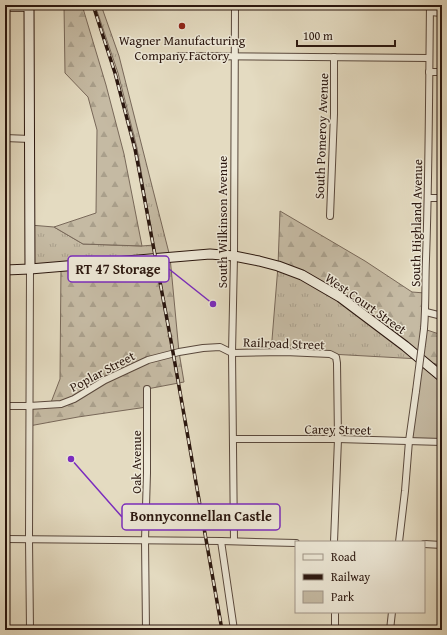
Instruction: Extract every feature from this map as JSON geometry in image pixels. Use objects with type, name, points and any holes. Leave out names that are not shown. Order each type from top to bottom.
[{"type":"main road","points":[[29,6],[30,269]]},
{"type":"main road","name":"West Court Street","points":[[5,270],[210,254],[234,256],[278,266],[302,274],[340,297],[405,346],[442,377]]},
{"type":"street","name":"South Wilkinson Avenue","points":[[234,541],[232,352],[235,5]]},
{"type":"street","name":"South Highland Avenue","points":[[399,541],[409,441],[426,312],[425,278],[428,198],[430,5]]},
{"type":"street","points":[[5,8],[29,6]]},
{"type":"street","points":[[430,12],[442,13]]},
{"type":"street","points":[[179,56],[430,58]]},
{"type":"street","name":"South Pomeroy Avenue","points":[[330,216],[334,114],[334,57]]},
{"type":"street","points":[[430,72],[442,72]]},
{"type":"street","points":[[5,138],[30,139]]},
{"type":"street","points":[[428,198],[442,198]]},
{"type":"street","points":[[30,269],[30,630]]},
{"type":"street","points":[[426,312],[442,316]]},
{"type":"street","name":"Poplar Street","points":[[5,406],[61,404],[74,399],[105,380],[148,360],[179,352],[220,347],[232,352]]},
{"type":"street","name":"Railroad Street","points":[[232,352],[330,354],[336,357],[338,439]]},
{"type":"street","name":"Oak Avenue","points":[[146,630],[145,540],[147,389]]},
{"type":"street","name":"Carey Street","points":[[233,439],[338,439],[442,442]]},
{"type":"street","points":[[334,541],[338,439]]},
{"type":"street","points":[[5,539],[295,543]]},
{"type":"street","points":[[221,541],[234,630]]},
{"type":"street","points":[[425,544],[442,545]]},
{"type":"street","points":[[335,613],[335,630]]},
{"type":"street","points":[[390,630],[392,613]]},
{"type":"green space","points":[[64,5],[82,5],[106,85],[124,154],[142,246],[83,244],[54,227],[96,213],[97,130],[88,97],[65,73]]},
{"type":"green space","points":[[95,5],[101,5],[119,56],[170,257],[30,269],[30,225],[54,227],[83,244],[154,245],[137,148],[118,73]]},
{"type":"green space","points":[[280,211],[365,261],[412,292],[425,293],[424,329],[442,335],[442,366],[420,359],[340,297],[278,266]]},
{"type":"green space","points":[[170,257],[179,352],[184,382],[147,389],[147,407],[29,426],[29,406],[50,405],[60,379],[61,266]]},
{"type":"green space","points":[[278,266],[302,275],[420,359],[271,352]]},
{"type":"green space","points":[[420,359],[442,366],[442,377]]},
{"type":"green space","points":[[420,359],[442,377],[442,442],[409,441]]},
{"type":"railway","points":[[93,5],[115,73],[135,149],[171,341],[222,630]]},
{"type":"place","name":"Wagner Manufacturing Company Factory","points":[[182,26]]},
{"type":"place","name":"RT 47 Storage","points":[[213,304]]},
{"type":"place","name":"Bonnyconnellan Castle","points":[[71,459]]}]
